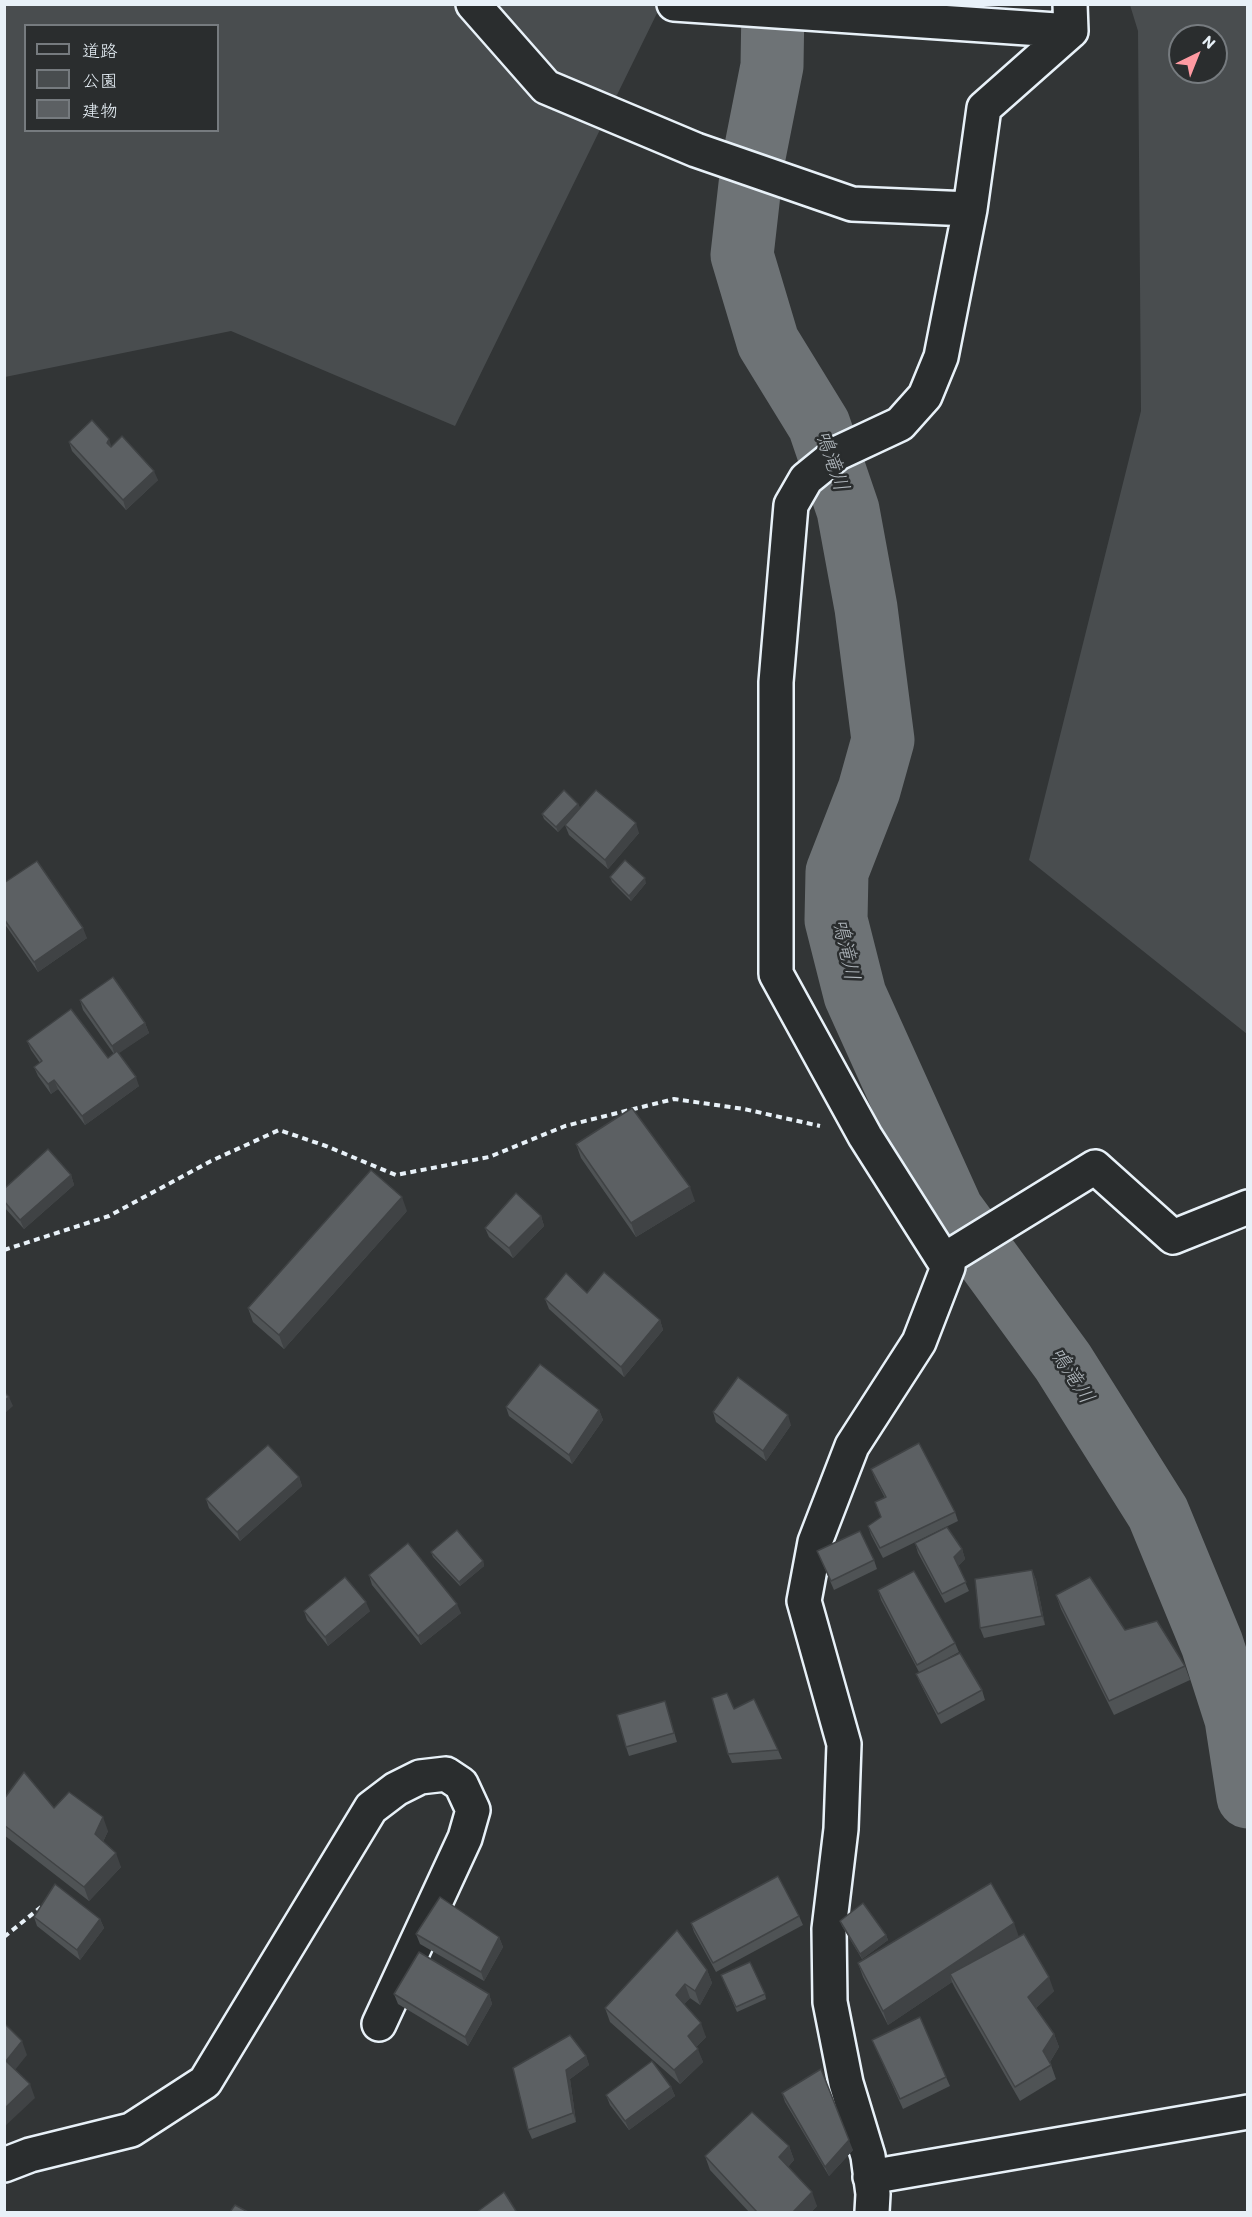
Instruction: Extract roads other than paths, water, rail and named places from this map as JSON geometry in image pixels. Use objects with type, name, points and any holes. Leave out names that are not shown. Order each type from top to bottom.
[{"type":"street","points":[[473,4],[546,87],[696,150],[852,204],[970,209]]},
{"type":"street","points":[[674,4],[1071,18]]},
{"type":"street","points":[[872,2212],[868,2156],[846,2083],[830,2002],[829,1929],[841,1829],[844,1744],[804,1601],[814,1542],[852,1446],[919,1342],[948,1267],[865,1136],[776,974],[776,682],[791,505],[807,479],[838,453],[900,424],[924,396],[941,357],[970,209],[984,108],[1071,18]]},
{"type":"street","points":[[944,1260],[1095,1167],[1173,1237],[1248,1207]]},
{"type":"street","points":[[4,2165],[30,2155],[131,2130],[205,2082],[371,1808],[396,1789],[420,1777],[446,1774],[461,1784],[473,1810],[465,1838],[379,2024]]},
{"type":"street","points":[[870,2177],[1248,2112]]},
{"type":"waterway","name":"鳴滝川","points":[[773,4],[772,66],[752,167],[742,255],[768,342],[819,425],[848,510],[866,608],[883,740],[869,790],[837,872],[836,920],[855,995],[952,1210],[1063,1362],[1158,1513],[1212,1644],[1236,1719],[1248,1797]]}]
